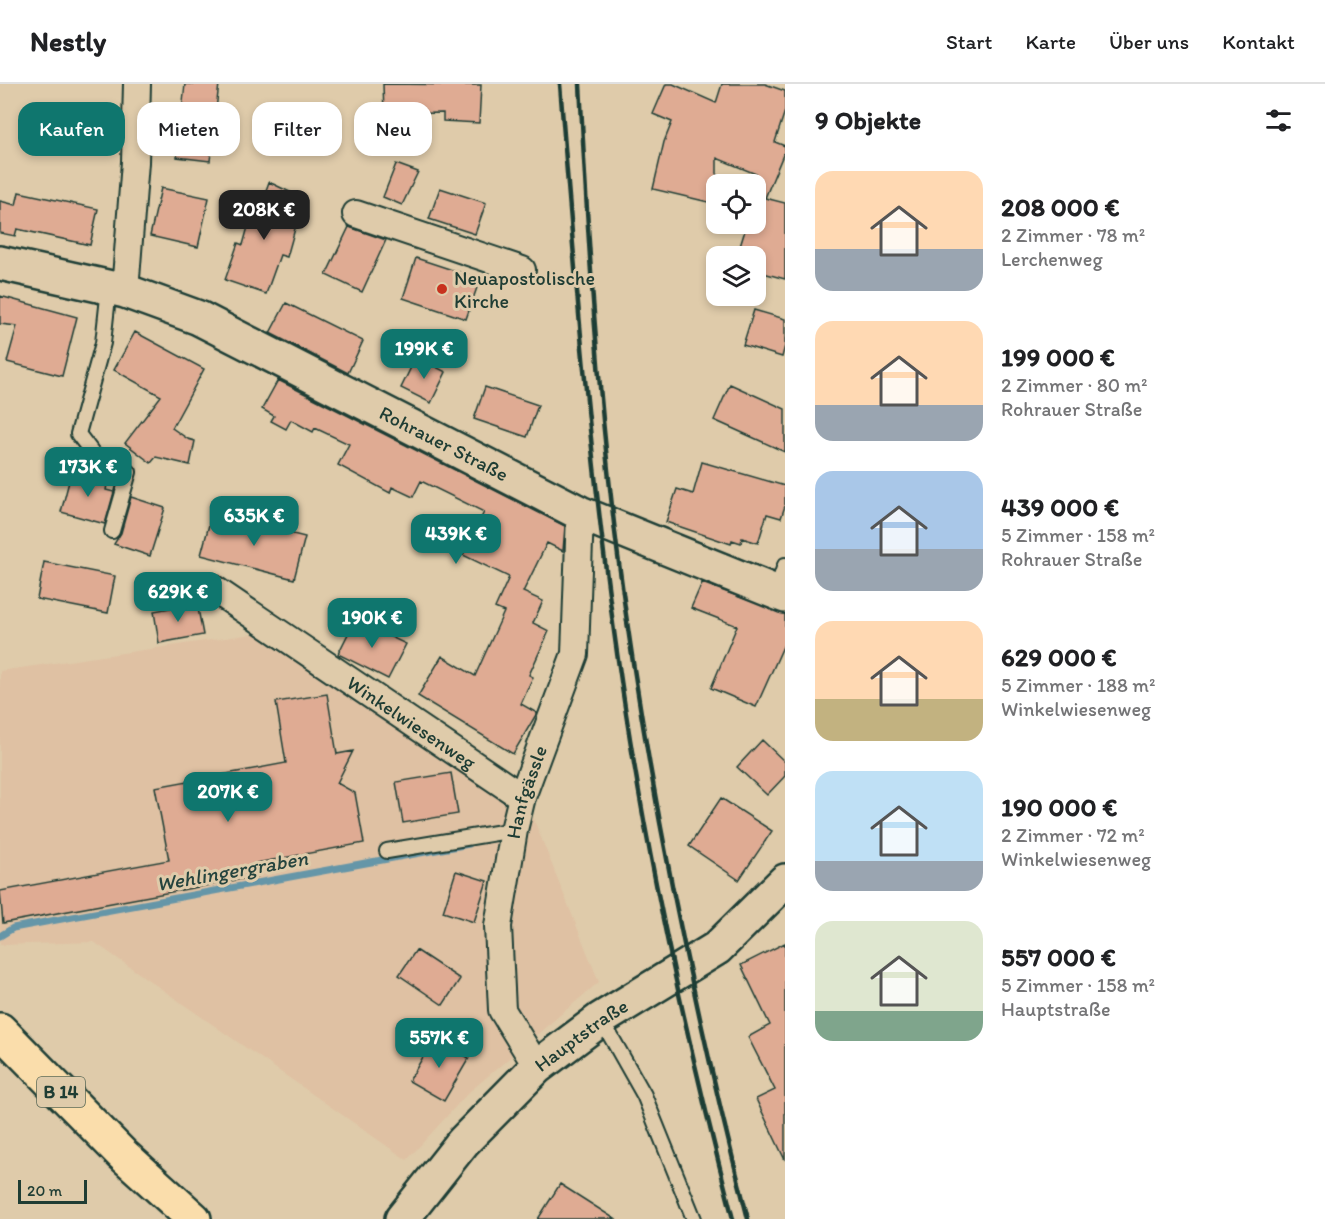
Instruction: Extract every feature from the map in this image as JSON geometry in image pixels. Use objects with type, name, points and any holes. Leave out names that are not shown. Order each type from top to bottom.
[{"type":"main road","name":"B 14","points":[[0,1030],[122,1154],[194,1219]]},
{"type":"street","points":[[117,290],[135,162],[137,84]]},
{"type":"street","points":[[356,214],[522,270]]},
{"type":"street","name":"Rohrauer Straße","points":[[0,263],[117,290],[199,318],[580,513],[782,584]]},
{"type":"street","name":"Hanfgässle","points":[[537,1067],[502,1010],[498,926],[514,830],[522,797],[575,654],[580,513]]},
{"type":"street","name":"Winkelwiesenweg","points":[[210,586],[522,797]]},
{"type":"street","name":"Hauptstraße","points":[[402,1219],[463,1142],[537,1067],[601,1019],[717,948],[785,881]]},
{"type":"lane","points":[[112,531],[129,472],[94,454],[78,434],[117,290]]},
{"type":"lane","points":[[387,851],[514,830]]},
{"type":"lane","points":[[601,1019],[644,1095],[694,1219]]},
{"type":"shaded area","points":[[266,632],[532,815],[599,982],[468,1093],[407,1160],[94,942],[0,945],[0,671]]},
{"type":"building","points":[[185,84],[219,84],[217,102],[183,102]]},
{"type":"building","points":[[383,84],[481,85],[479,123],[443,121],[443,113],[432,113],[432,102],[384,102]]},
{"type":"building","points":[[666,84],[673,84],[716,103],[722,84],[765,84],[785,91],[785,111],[775,142],[785,146],[785,150],[766,196],[766,174],[756,174],[717,158],[717,174],[706,174],[706,201],[653,189],[664,142],[672,122],[653,114]]},
{"type":"building","points":[[177,156],[211,156],[210,161]]},
{"type":"building","points":[[396,164],[418,172],[402,205],[383,197]]},
{"type":"building","points":[[269,182],[296,195],[289,215],[298,218],[287,257],[280,255],[266,294],[225,280],[238,243],[243,245],[254,205],[260,207]]},
{"type":"building","points":[[161,188],[209,198],[198,247],[150,236]]},
{"type":"building","points":[[440,188],[486,203],[475,234],[429,219]]},
{"type":"building","points":[[19,192],[98,209],[90,245],[17,229],[15,236],[0,233],[0,201],[16,205]]},
{"type":"building","points":[[766,198],[785,203],[785,279],[766,274],[766,246],[740,246],[744,234],[766,234]]},
{"type":"building","points":[[349,227],[386,240],[362,292],[326,275]]},
{"type":"building","name":"Neuapostolische Kirche","points":[[416,258],[480,279],[466,319],[403,298]]},
{"type":"building","points":[[0,296],[77,317],[62,376],[7,362],[17,326],[0,324]]},
{"type":"building","points":[[286,303],[363,341],[348,373],[270,333]]},
{"type":"building","points":[[754,310],[785,319],[785,346],[782,357],[743,345]]},
{"type":"building","points":[[135,332],[204,369],[172,428],[195,441],[190,465],[156,457],[151,463],[125,443],[161,396],[114,370]]},
{"type":"building","points":[[416,357],[446,372],[431,403],[401,388]]},
{"type":"building","points":[[278,380],[565,526],[563,551],[547,543],[523,592],[543,601],[533,623],[549,631],[529,675],[533,677],[521,704],[537,713],[513,754],[418,696],[442,656],[475,676],[504,612],[495,608],[509,577],[463,555],[484,512],[421,481],[413,497],[392,487],[390,493],[338,465],[349,444],[315,428],[313,432],[291,420],[286,429],[271,421],[274,416],[262,409]]},
{"type":"building","points":[[730,384],[785,409],[785,452],[714,420]]},
{"type":"building","points":[[485,387],[538,405],[527,437],[474,419]]},
{"type":"building","points":[[702,462],[785,486],[785,506],[781,518],[767,514],[758,543],[742,538],[741,543],[732,540],[731,544],[666,522],[677,489],[693,494]]},
{"type":"building","points":[[72,470],[108,480],[106,490],[114,492],[105,524],[61,512]]},
{"type":"building","points":[[131,497],[165,508],[150,556],[114,544],[121,533]]},
{"type":"building","points":[[221,516],[305,537],[294,579],[201,555],[210,521],[239,530]]},
{"type":"building","points":[[44,562],[115,576],[108,613],[37,599]]},
{"type":"building","points":[[702,583],[785,614],[785,642],[756,707],[711,688],[737,626],[691,608]]},
{"type":"building","points":[[197,603],[203,635],[159,643],[154,611]]},
{"type":"building","points":[[355,620],[406,644],[388,679],[338,654]]},
{"type":"building","points":[[327,694],[337,754],[353,751],[337,783],[355,793],[364,843],[256,863],[258,876],[3,923],[0,891],[169,860],[155,787],[286,763],[276,702]]},
{"type":"building","points":[[762,740],[785,762],[785,776],[767,795],[737,767]]},
{"type":"building","points":[[451,773],[458,814],[403,823],[396,782]]},
{"type":"building","points":[[721,798],[772,831],[739,880],[689,846]]},
{"type":"building","points":[[456,871],[487,881],[474,922],[443,912]]},
{"type":"building","points":[[785,943],[785,1160],[756,1099],[775,1090],[748,1037],[770,1025],[741,965]]},
{"type":"building","points":[[416,950],[460,979],[443,1005],[399,975]]},
{"type":"building","points":[[434,1038],[469,1058],[444,1101],[409,1081]]},
{"type":"building","points":[[560,1184],[615,1219],[538,1219]]},
{"type":"waterway","name":"Wehlingergraben","points":[[0,936],[13,928],[469,844]]},
{"type":"railway","points":[[560,84],[580,330],[597,494],[630,739],[651,860],[676,980],[733,1219]]},
{"type":"railway","points":[[580,84],[599,379],[618,556],[630,640],[673,890],[708,1055],[748,1219]]},
{"type":"place","name":"Neuapostolische Kirche","points":[[442,289]]}]
